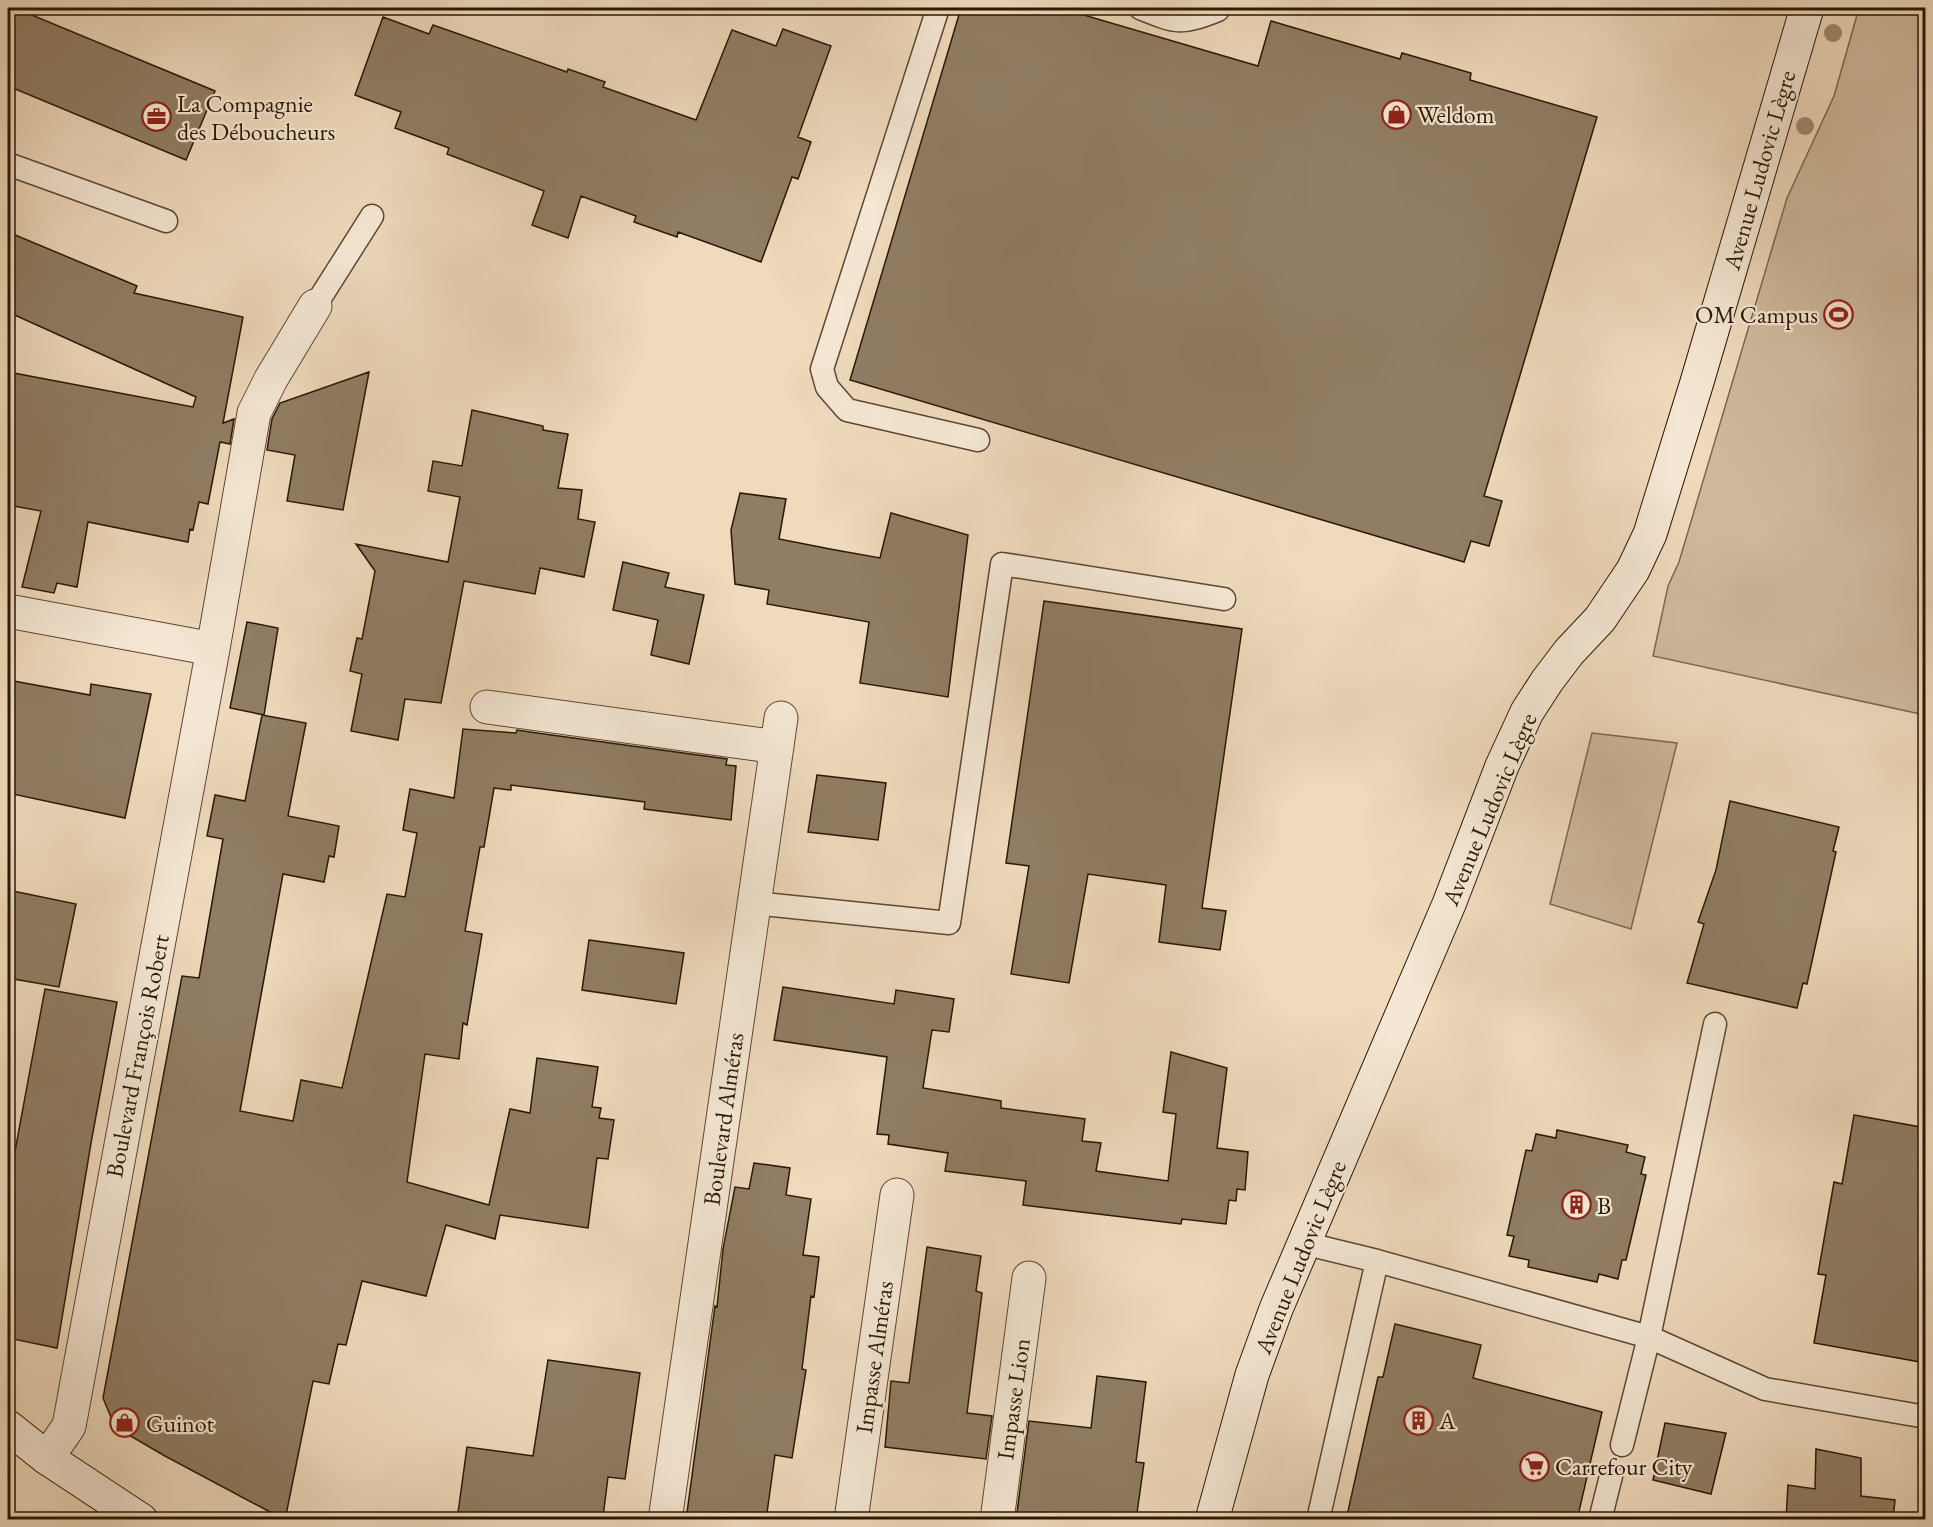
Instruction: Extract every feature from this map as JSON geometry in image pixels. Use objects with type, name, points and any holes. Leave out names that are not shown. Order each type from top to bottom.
[{"type":"street","name":"Avenue Ludovic Lègre","points":[[1212,1520],[1252,1375],[1303,1243],[1445,915],[1502,766],[1522,723],[1547,681],[1563,659],[1600,620],[1633,570],[1650,534],[1807,8]]},
{"type":"street","name":"Boulevard François Robert","points":[[47,1458],[69,1426],[213,649],[254,413],[271,379],[315,306]]},
{"type":"street","points":[[8,611],[213,649]]},
{"type":"street","name":"Boulevard Alméras","points":[[487,707],[779,732],[665,1520]]},
{"type":"street","name":"Impasse Alméras","points":[[852,1520],[897,1195]]},
{"type":"street","name":"Impasse Lion","points":[[997,1520],[1029,1278]]},
{"type":"street","points":[[8,1427],[47,1458],[141,1520]]},
{"type":"lane","points":[[938,8],[822,369],[827,387],[847,410],[978,440]]},
{"type":"lane","points":[[1140,8],[1173,21],[1195,19],[1219,8]]},
{"type":"lane","points":[[8,164],[166,221]]},
{"type":"lane","points":[[315,306],[372,216]]},
{"type":"lane","points":[[754,903],[949,922],[1002,564],[1224,599]]},
{"type":"lane","points":[[1622,1445],[1649,1337],[1716,1024]]},
{"type":"lane","points":[[1303,1243],[1377,1261],[1649,1337],[1765,1389],[1926,1417]]},
{"type":"lane","points":[[1318,1520],[1377,1261]]},
{"type":"lane","points":[[1600,1520],[1611,1476]]},
{"type":"shaded area","name":"OM Campus","points":[[1859,8],[1925,8],[1925,715],[1653,656],[1668,586],[1679,562],[1787,198],[1834,96]]},
{"type":"shaded area","points":[[1592,733],[1677,743],[1631,929],[1550,904]]},
{"type":"building","points":[[8,8],[15,8],[215,91],[186,160],[8,86]]},
{"type":"building","points":[[961,8],[1060,8],[1258,66],[1271,21],[1400,59],[1402,53],[1471,73],[1470,80],[1597,117],[1484,496],[1502,501],[1489,546],[1471,541],[1464,562],[850,380]]},
{"type":"building","points":[[383,17],[429,34],[433,25],[567,72],[568,69],[605,82],[603,87],[696,120],[732,30],[776,46],[783,29],[831,46],[798,137],[811,142],[798,179],[792,177],[761,262],[678,232],[677,237],[634,222],[636,216],[581,196],[568,238],[532,225],[544,191],[447,154],[449,148],[395,128],[401,112],[355,95]]},
{"type":"building","points":[[8,232],[137,286],[134,293],[243,317],[223,423],[234,419],[230,444],[220,442],[208,504],[199,502],[188,542],[88,522],[77,587],[57,583],[54,593],[22,587],[41,511],[8,505],[8,372],[193,407],[196,397],[8,312]]},
{"type":"building","points":[[369,372],[343,510],[287,501],[295,455],[267,450],[272,419],[280,403]]},
{"type":"building","points":[[472,410],[543,426],[543,430],[568,434],[558,488],[582,490],[578,519],[595,522],[584,577],[540,568],[535,594],[464,581],[441,703],[405,699],[398,740],[351,731],[362,674],[350,671],[357,638],[362,639],[375,571],[356,544],[448,562],[460,497],[428,491],[433,461],[462,466]]},
{"type":"building","points":[[740,493],[786,499],[779,539],[830,549],[880,558],[891,513],[968,535],[948,697],[860,683],[869,622],[767,604],[769,590],[735,584],[731,530]]},
{"type":"building","points":[[623,562],[669,573],[665,587],[704,595],[689,664],[651,655],[658,620],[613,610]]},
{"type":"building","points":[[1044,601],[1242,629],[1202,908],[1226,911],[1220,950],[1159,942],[1166,885],[1088,874],[1069,983],[1011,974],[1029,866],[1006,863]]},
{"type":"building","points":[[247,622],[278,628],[264,715],[230,708]]},
{"type":"building","points":[[8,680],[90,695],[91,684],[151,694],[125,818],[8,793]]},
{"type":"building","points":[[262,715],[306,723],[288,816],[339,826],[334,857],[329,856],[324,882],[283,874],[240,1111],[293,1121],[301,1080],[342,1088],[387,894],[405,897],[417,833],[403,830],[410,789],[454,798],[463,729],[516,733],[517,730],[727,759],[726,765],[736,766],[731,820],[644,809],[645,802],[511,785],[511,790],[494,788],[484,847],[480,847],[465,931],[482,934],[467,1025],[463,1023],[459,1059],[425,1054],[407,1182],[489,1205],[510,1109],[530,1113],[537,1058],[598,1067],[592,1107],[601,1108],[599,1118],[614,1120],[608,1159],[597,1158],[588,1228],[500,1215],[495,1239],[446,1225],[426,1296],[362,1281],[346,1345],[338,1344],[329,1384],[313,1381],[285,1520],[115,1427],[103,1398],[182,976],[199,978],[223,839],[207,836],[215,795],[245,801]]},
{"type":"building","points":[[817,775],[886,783],[878,840],[808,832]]},
{"type":"building","points":[[1730,801],[1839,827],[1833,851],[1836,852],[1807,984],[1803,983],[1797,1008],[1687,983],[1704,924],[1698,922],[1716,870]]},
{"type":"building","points":[[8,890],[76,904],[59,987],[8,978]]},
{"type":"building","points":[[589,940],[684,953],[676,1004],[582,990]]},
{"type":"building","points":[[783,987],[894,1004],[896,990],[954,999],[949,1032],[932,1030],[923,1088],[1001,1101],[1001,1108],[1085,1119],[1082,1141],[1101,1143],[1096,1171],[1168,1181],[1176,1114],[1163,1112],[1171,1052],[1227,1068],[1217,1148],[1248,1152],[1245,1190],[1237,1189],[1236,1201],[1229,1200],[1226,1224],[1182,1219],[1181,1224],[1023,1205],[1026,1181],[945,1171],[948,1153],[888,1144],[889,1135],[877,1134],[887,1057],[774,1040]]},
{"type":"building","points":[[45,989],[117,1002],[57,1348],[8,1338],[8,1189]]},
{"type":"building","points":[[1854,1115],[1926,1128],[1926,1363],[1814,1343],[1826,1275],[1818,1274],[1834,1182],[1842,1184]]},
{"type":"building","name":"B","points":[[1557,1130],[1628,1145],[1626,1152],[1645,1157],[1641,1174],[1646,1175],[1626,1260],[1622,1260],[1618,1279],[1599,1274],[1597,1282],[1528,1267],[1529,1260],[1509,1256],[1514,1236],[1507,1235],[1526,1150],[1532,1151],[1536,1134],[1556,1138]]},
{"type":"building","points":[[754,1163],[790,1168],[786,1195],[811,1199],[803,1255],[819,1257],[814,1297],[811,1296],[802,1369],[806,1370],[792,1458],[775,1455],[766,1520],[686,1520],[715,1306],[717,1307],[723,1249],[735,1187],[749,1189]]},
{"type":"building","points":[[927,1247],[981,1256],[976,1291],[982,1293],[967,1413],[992,1416],[986,1459],[885,1447],[891,1381],[909,1383]]},
{"type":"building","points":[[1395,1324],[1481,1345],[1473,1378],[1602,1412],[1577,1520],[1346,1520],[1378,1377],[1383,1377]]},
{"type":"building","points":[[548,1360],[640,1373],[625,1479],[608,1477],[603,1517],[575,1514],[574,1520],[457,1520],[467,1447],[533,1456]]},
{"type":"building","points":[[1097,1376],[1146,1382],[1136,1462],[1144,1463],[1136,1520],[1016,1520],[1029,1421],[1091,1428]]},
{"type":"building","points":[[1665,1423],[1726,1433],[1711,1494],[1653,1480]]},
{"type":"building","points":[[1816,1449],[1861,1458],[1861,1496],[1895,1500],[1893,1520],[1786,1520],[1788,1485],[1815,1489]]},
{"type":"place","name":"Weldom","points":[[1396,114]]},
{"type":"place","name":"La Compagnie des Déboucheurs","points":[[156,117]]},
{"type":"place","name":"OM Campus","points":[[1839,314]]},
{"type":"place","name":"B","points":[[1576,1205]]},
{"type":"place","name":"A","points":[[1418,1420]]},
{"type":"place","name":"Guinot","points":[[125,1423]]},
{"type":"place","name":"Carrefour City","points":[[1534,1466]]}]
